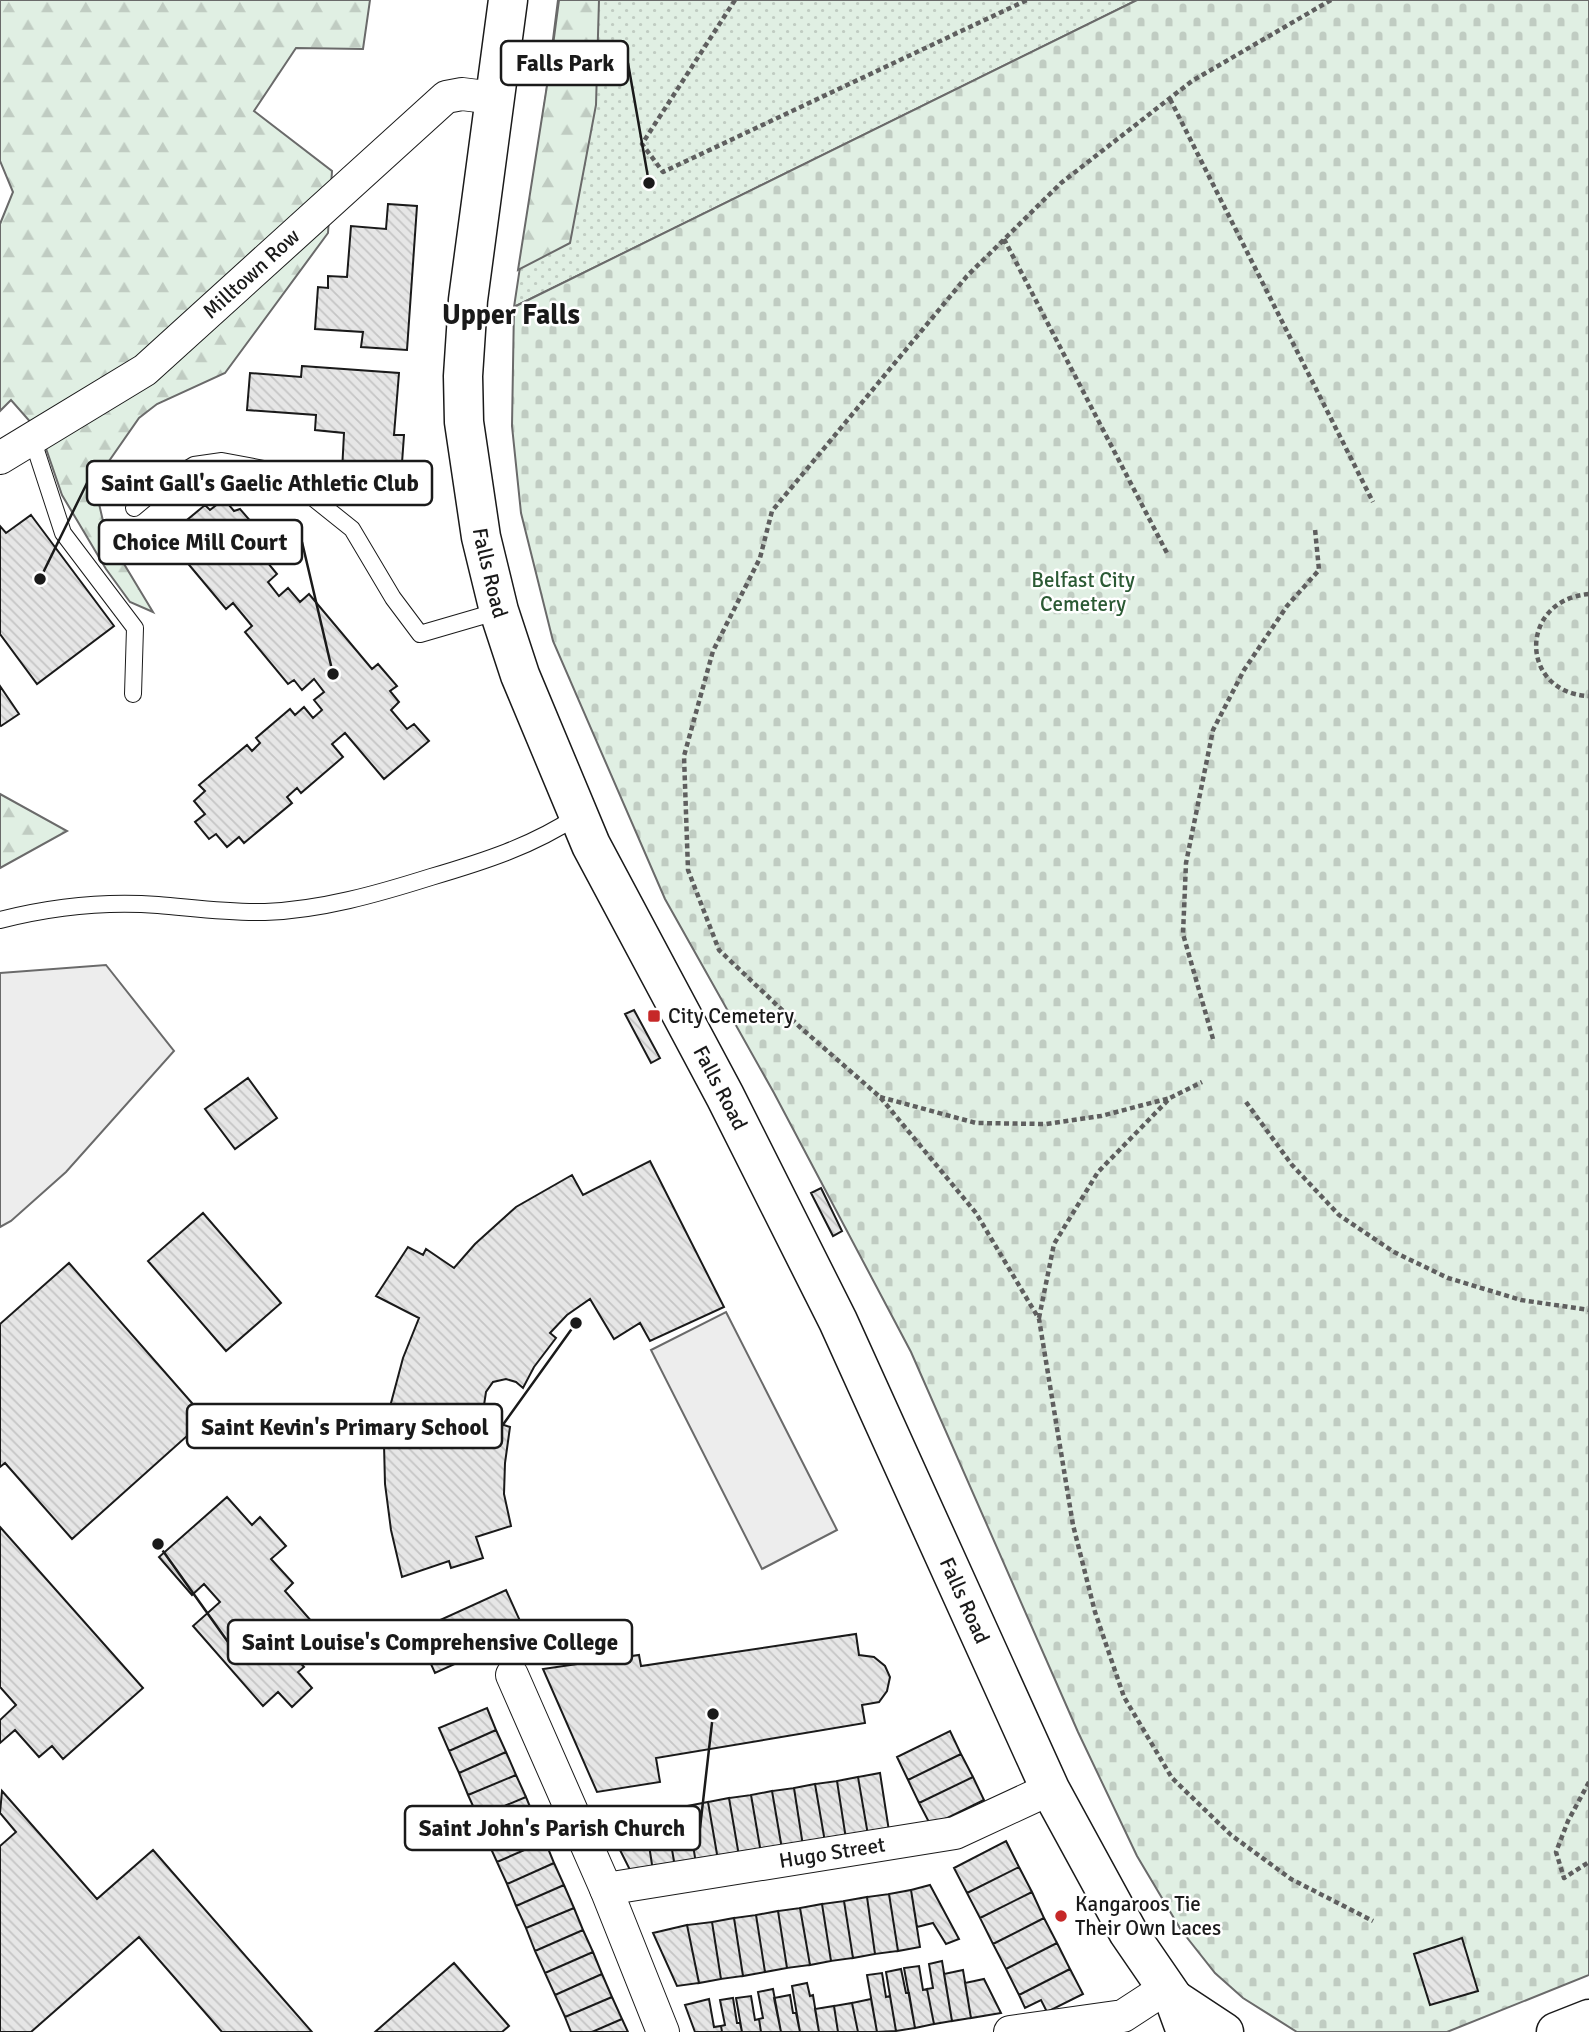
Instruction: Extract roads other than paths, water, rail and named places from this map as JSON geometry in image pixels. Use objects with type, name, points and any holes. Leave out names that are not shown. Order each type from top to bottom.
[{"type":"main road","name":"Falls Road","points":[[508,0],[468,300],[463,376],[469,467],[481,537],[499,611],[520,675],[577,816],[624,910],[725,1096],[838,1321],[1050,1789],[1128,1932],[1175,2006],[1224,2032]]},
{"type":"main road","points":[[1556,2032],[1589,2019]]},
{"type":"street","name":"Milltown Row","points":[[0,458],[145,370],[446,97],[462,94],[494,98]]},
{"type":"street","points":[[512,1675],[606,1889],[663,2032]]},
{"type":"street","name":"Hugo Street","points":[[606,1889],[955,1833],[1050,1789]]},
{"type":"street","points":[[1010,2032],[1175,2006]]},
{"type":"lane","points":[[32,438],[62,533],[135,628],[133,694]]},
{"type":"lane","points":[[134,508],[163,484],[194,465],[222,461],[269,470],[312,497],[352,529],[393,598],[420,634],[499,611]]},
{"type":"lane","points":[[0,920],[41,910],[104,905],[156,905],[207,911],[265,912],[339,903],[488,860],[552,833],[577,816]]},
{"type":"place","name":"Falls Park","points":[[649,183]]},
{"type":"place","name":"Saint Gall's Gaelic Athletic Club","points":[[40,579]]},
{"type":"place","name":"Choice Mill Court","points":[[333,674]]},
{"type":"place","name":"City Cemetery","points":[[654,1016]]},
{"type":"place","name":"Saint Kevin's Primary School","points":[[576,1323]]},
{"type":"place","name":"Saint Louise's Comprehensive College","points":[[158,1544]]},
{"type":"place","name":"Saint John's Parish Church","points":[[713,1714]]},
{"type":"place","name":"Kangaroos Tie Their Own Laces","points":[[1061,1916]]},
{"type":"district","name":"Upper Falls","points":[[511,314]]},
{"type":"park label","name":"Belfast City Cemetery","points":[[1083,592]]}]
